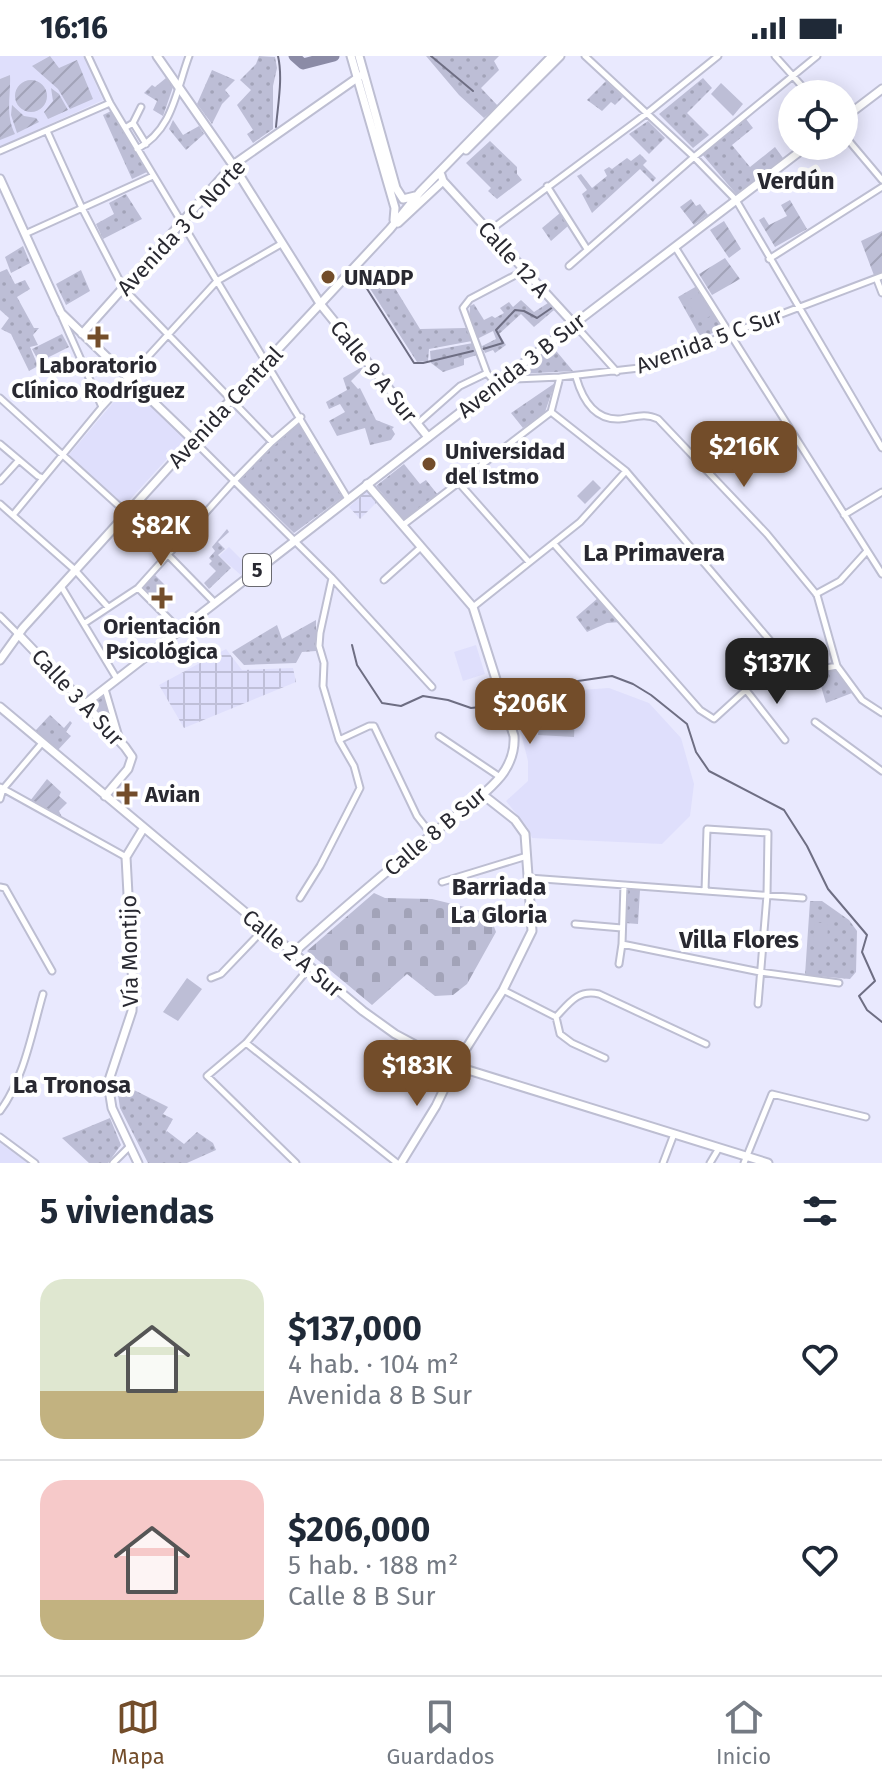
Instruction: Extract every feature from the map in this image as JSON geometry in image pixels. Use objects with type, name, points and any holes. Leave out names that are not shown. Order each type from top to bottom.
[{"type":"main road","name":"Calle 9 A Sur","points":[[157,56],[233,165],[321,305],[428,437]]},
{"type":"main road","points":[[351,56],[361,75]]},
{"type":"main road","points":[[359,56],[396,214],[390,229]]},
{"type":"main road","points":[[390,229],[404,209],[552,56]]},
{"type":"main road","points":[[390,229],[560,56]]},
{"type":"main road","name":"Avenida 3 C Norte","points":[[82,334],[233,165],[361,75]]},
{"type":"main road","points":[[858,107],[882,89]]},
{"type":"main road","points":[[376,130],[400,196],[409,199],[420,192]]},
{"type":"main road","name":"Avenida 3 B Sur","points":[[85,704],[789,160]]},
{"type":"main road","points":[[404,209],[442,178]]},
{"type":"main road","name":"Calle 12 A","points":[[442,178],[574,324]]},
{"type":"main road","points":[[0,179],[61,313],[193,440]]},
{"type":"main road","points":[[392,201],[404,209]]},
{"type":"main road","name":"Avenida Central","points":[[0,660],[75,570],[390,229]]},
{"type":"main road","points":[[564,332],[566,316]]},
{"type":"main road","name":"Calle 8 B Sur","points":[[293,953],[482,794],[510,762],[514,736],[473,607],[367,484]]},
{"type":"main road","name":"Calle 3 A Sur","points":[[20,634],[130,753],[131,764],[105,796]]},
{"type":"main road","name":"Calle 2 A Sur","points":[[0,707],[378,1023],[455,1066],[719,1148],[746,1160],[768,1163]]},
{"type":"main road","points":[[399,1163],[503,990],[532,931],[523,827],[482,794]]},
{"type":"main road","points":[[126,857],[143,829]]},
{"type":"main road","name":"Vía Montijo","points":[[126,857],[133,1001],[108,1083],[112,1108],[138,1163]]},
{"type":"street","points":[[88,56],[110,103],[181,224],[268,361],[348,499]]},
{"type":"street","points":[[137,149],[146,144],[167,119],[189,56]]},
{"type":"street","points":[[585,56],[736,200],[882,448]]},
{"type":"street","points":[[489,231],[718,56]]},
{"type":"street","points":[[775,56],[797,80]]},
{"type":"street","points":[[569,266],[694,157],[817,56]]},
{"type":"street","points":[[0,151],[110,103]]},
{"type":"street","points":[[125,128],[133,123],[141,107]]},
{"type":"street","points":[[133,123],[146,144]]},
{"type":"street","points":[[47,131],[124,289],[272,442]]},
{"type":"street","points":[[858,152],[882,180]]},
{"type":"street","points":[[25,234],[153,176]]},
{"type":"street","points":[[547,186],[587,249]]},
{"type":"street","points":[[769,259],[882,187]]},
{"type":"street","points":[[13,515],[102,407],[217,281],[281,244]]},
{"type":"street","points":[[675,247],[882,574]]},
{"type":"street","points":[[496,384],[487,373],[463,308],[470,299],[525,270]]},
{"type":"street","points":[[879,278],[882,293]]},
{"type":"street","name":"Avenida 5 C Sur","points":[[506,377],[576,377],[639,368],[879,278]]},
{"type":"street","points":[[61,313],[102,407]]},
{"type":"street","name":"Calle 12 A","points":[[574,324],[617,372]]},
{"type":"street","points":[[417,424],[460,386],[487,373]]},
{"type":"street","points":[[403,525],[551,412],[560,377]]},
{"type":"street","points":[[576,377],[586,402],[603,416],[618,419],[645,415],[658,419],[767,534],[816,594],[837,666],[862,700],[882,713]]},
{"type":"street","points":[[0,398],[127,513],[215,603]]},
{"type":"street","points":[[551,412],[626,471],[795,668],[805,672],[837,666]]},
{"type":"street","points":[[85,623],[138,588],[234,481],[301,417]]},
{"type":"street","points":[[193,440],[332,578],[432,687]]},
{"type":"street","points":[[0,444],[44,478]]},
{"type":"street","points":[[0,481],[19,460]]},
{"type":"street","points":[[473,607],[592,511],[626,471]]},
{"type":"street","points":[[459,483],[529,562]]},
{"type":"street","points":[[844,515],[882,492]]},
{"type":"street","points":[[0,504],[75,570],[108,607]]},
{"type":"street","points":[[554,544],[700,710],[714,719],[783,656]]},
{"type":"street","points":[[384,580],[421,547]]},
{"type":"street","points":[[816,594],[840,581],[867,551]]},
{"type":"street","points":[[300,898],[360,788],[354,766],[339,740],[323,686],[323,656],[319,646],[332,578]]},
{"type":"street","points":[[61,586],[117,679]]},
{"type":"street","points":[[138,588],[180,630]]},
{"type":"street","points":[[0,616],[20,634]]},
{"type":"street","points":[[105,689],[121,741]]},
{"type":"street","points":[[746,690],[785,740]]},
{"type":"street","points":[[815,722],[882,771]]},
{"type":"street","points":[[339,740],[374,726],[417,816],[431,834]]},
{"type":"street","points":[[439,736],[500,777]]},
{"type":"street","points":[[0,799],[2,788],[42,743]]},
{"type":"street","points":[[2,788],[126,857]]},
{"type":"street","points":[[705,891],[707,829],[768,833],[767,895],[758,1004]]},
{"type":"street","points":[[442,882],[527,856]]},
{"type":"street","points":[[529,878],[803,898]]},
{"type":"street","points":[[619,964],[624,885]]},
{"type":"street","points":[[0,887],[5,888],[52,971]]},
{"type":"street","points":[[575,924],[622,928]]},
{"type":"street","points":[[211,978],[221,974],[264,929]]},
{"type":"street","points":[[622,944],[760,972],[839,983]]},
{"type":"street","points":[[296,1163],[207,1076],[246,1043],[310,967]]},
{"type":"street","points":[[503,990],[556,1017],[560,1034],[605,1058]]},
{"type":"street","points":[[556,1017],[575,997],[591,992],[706,1044]]},
{"type":"street","points":[[0,1111],[8,1100],[23,1062],[43,994]]},
{"type":"street","points":[[246,1043],[399,1163]]},
{"type":"street","points":[[746,1160],[772,1094],[866,1117]]},
{"type":"street","points":[[663,1163],[674,1134]]},
{"type":"street","points":[[0,1137],[35,1163]]},
{"type":"street","points":[[113,1163],[129,1147]]},
{"type":"street","points":[[710,1163],[719,1148]]},
{"type":"shaded area","points":[[0,56],[83,56],[103,100],[0,147]]},
{"type":"shaded area","points":[[128,385],[186,438],[125,505],[68,456]]},
{"type":"shaded area","points":[[368,490],[378,501],[360,519],[349,507]]},
{"type":"shaded area","points":[[229,547],[251,569],[242,576],[219,556]]},
{"type":"shaded area","points":[[476,645],[485,674],[463,681],[454,652]]},
{"type":"shaded area","points":[[226,649],[242,670],[293,668],[296,682],[184,728],[159,685]]},
{"type":"shaded area","points":[[609,688],[649,703],[681,738],[694,784],[690,816],[662,844],[532,838],[528,828],[506,801],[528,781],[528,761],[517,717],[566,699],[580,690]]},
{"type":"shaded area","points":[[0,1143],[28,1163],[0,1163]]},
{"type":"green space","points":[[50,56],[59,68],[77,60],[93,99],[70,109],[58,89],[32,66]]},
{"type":"green space","points":[[259,56],[275,57],[273,129],[253,143],[247,134],[253,130],[237,105],[251,90],[240,80],[256,64]]},
{"type":"green space","points":[[426,56],[499,56],[494,61],[499,70],[481,88],[498,106],[484,118],[459,95]]},
{"type":"green space","points":[[212,70],[235,80],[225,90],[230,96],[222,104],[212,124],[197,104]]},
{"type":"green space","points":[[10,75],[9,112],[15,134],[0,140],[0,79]]},
{"type":"green space","points":[[166,78],[173,87],[163,116],[153,110],[157,101],[144,93]]},
{"type":"green space","points":[[703,78],[712,88],[687,113],[709,135],[693,148],[659,114]]},
{"type":"green space","points":[[31,80],[42,85],[47,96],[42,107],[31,112],[20,107],[15,96],[20,85]]},
{"type":"green space","points":[[606,81],[623,97],[615,105],[611,102],[602,111],[587,100]]},
{"type":"green space","points":[[721,83],[743,104],[733,116],[711,94]]},
{"type":"green space","points":[[51,88],[59,94],[68,110],[48,119],[44,112],[53,101]]},
{"type":"green space","points":[[12,105],[24,116],[36,118],[39,122],[17,133],[11,115]]},
{"type":"green space","points":[[111,111],[147,172],[132,179],[103,115]]},
{"type":"green space","points":[[746,119],[753,128],[732,145],[750,167],[775,147],[781,160],[737,195],[702,154]]},
{"type":"green space","points":[[173,120],[183,135],[199,126],[204,134],[186,150],[169,129]]},
{"type":"green space","points":[[648,121],[665,138],[649,154],[629,134]]},
{"type":"green space","points":[[490,141],[517,167],[517,174],[522,180],[497,199],[488,191],[491,188],[466,163]]},
{"type":"green space","points":[[640,154],[647,161],[643,165],[656,178],[653,182],[640,169],[592,213],[582,194],[587,190],[577,176],[581,174],[592,188],[607,176],[604,170],[612,169],[627,158],[631,161]]},
{"type":"green space","points":[[126,194],[142,219],[103,239],[96,224],[114,214],[109,203]]},
{"type":"green space","points":[[691,199],[696,206],[700,204],[708,215],[694,225],[680,207]]},
{"type":"green space","points":[[790,200],[807,229],[775,247],[759,220],[764,217],[769,225],[787,216],[781,205]]},
{"type":"green space","points":[[560,213],[568,226],[551,241],[542,228]]},
{"type":"green space","points":[[724,221],[741,249],[729,258],[710,230]]},
{"type":"green space","points":[[882,231],[882,274],[875,278],[861,241]]},
{"type":"green space","points":[[23,246],[30,263],[11,273],[5,257]]},
{"type":"green space","points":[[725,258],[740,279],[712,295],[699,274]]},
{"type":"green space","points":[[7,269],[15,284],[25,280],[30,289],[17,297],[34,328],[39,328],[33,335],[38,345],[30,347],[38,366],[29,371],[11,334],[1,329],[9,318],[0,310],[0,272]]},
{"type":"green space","points":[[81,270],[90,291],[66,305],[56,284]]},
{"type":"green space","points":[[365,274],[379,287],[390,280],[420,329],[466,328],[472,341],[429,349],[428,361],[417,362],[362,276]]},
{"type":"green space","points":[[697,286],[722,329],[701,338],[678,297]]},
{"type":"green space","points":[[699,294],[712,315],[700,322],[687,301]]},
{"type":"green space","points":[[521,300],[534,312],[548,303],[554,310],[534,327],[521,314],[499,334],[506,345],[495,353],[493,350],[485,353],[482,346],[496,339],[493,331],[477,339],[469,321],[470,306],[474,304],[484,320],[504,313],[500,308],[509,302],[513,307]]},
{"type":"green space","points":[[62,334],[69,347],[39,362],[32,349]]},
{"type":"green space","points":[[473,343],[477,355],[464,359],[464,365],[443,372],[431,363],[430,351]]},
{"type":"green space","points":[[552,346],[573,371],[517,374]]},
{"type":"green space","points":[[362,367],[351,381],[360,388],[376,420],[394,427],[395,434],[391,440],[370,445],[365,428],[337,436],[329,421],[345,412],[340,404],[329,409],[326,402],[347,390],[343,378]]},
{"type":"green space","points":[[555,383],[545,412],[523,428],[511,413]]},
{"type":"green space","points":[[300,423],[343,497],[294,533],[239,480],[274,444]]},
{"type":"green space","points":[[404,464],[420,484],[426,480],[438,495],[405,521],[376,486]]},
{"type":"green space","points":[[593,480],[601,488],[585,504],[577,496]]},
{"type":"green space","points":[[227,529],[229,532],[218,542],[225,549],[218,555],[231,568],[209,589],[204,583],[216,571],[209,564],[212,561],[209,558],[215,551],[212,547]]},
{"type":"green space","points":[[155,575],[166,586],[154,598],[143,587]]},
{"type":"green space","points":[[598,598],[621,622],[607,623],[587,632],[576,617]]},
{"type":"green space","points":[[316,620],[316,651],[302,652],[296,663],[244,665],[232,652],[277,625],[282,639]]},
{"type":"green space","points":[[837,671],[852,693],[826,703],[817,673]]},
{"type":"green space","points":[[104,694],[113,725],[92,704]]},
{"type":"green space","points":[[50,715],[64,728],[70,721],[72,723],[66,732],[71,736],[57,751],[35,731]]},
{"type":"green space","points":[[539,715],[575,717],[574,737],[538,735]]},
{"type":"green space","points":[[47,779],[61,792],[59,796],[67,803],[59,811],[62,817],[30,801]]},
{"type":"green space","points":[[628,889],[640,890],[638,924],[625,923]]},
{"type":"green space","points":[[374,893],[385,898],[432,899],[489,913],[496,932],[467,984],[453,995],[435,996],[407,974],[372,1005],[307,951]]},
{"type":"green space","points":[[810,901],[822,901],[849,920],[857,931],[856,972],[850,979],[805,975]]},
{"type":"green space","points":[[815,923],[828,923],[827,947],[813,947]]},
{"type":"green space","points":[[187,978],[202,989],[178,1021],[163,1012]]},
{"type":"green space","points":[[116,1081],[168,1107],[163,1114],[173,1119],[165,1133],[167,1131],[184,1144],[197,1132],[213,1143],[216,1150],[187,1163],[148,1163],[120,1108]]},
{"type":"green space","points":[[110,1118],[121,1145],[108,1163],[89,1163],[62,1138]]},
{"type":"waterway","points":[[276,127],[280,82],[278,56]]},
{"type":"waterway","points":[[294,56],[303,64],[334,56]]},
{"type":"waterway","points":[[431,56],[473,91]]},
{"type":"waterway","points":[[357,273],[414,363],[473,351]]},
{"type":"waterway","points":[[483,349],[503,343],[496,330],[515,310],[537,318],[553,307]]},
{"type":"waterway","points":[[352,645],[357,665],[382,703],[401,706],[423,696],[471,708],[489,706]]},
{"type":"waterway","points":[[516,709],[567,692],[578,681],[612,676],[651,695],[687,724],[696,752],[709,771],[784,810],[807,846],[828,889],[867,935],[862,952],[875,981],[859,996],[867,1010],[882,1022]]},
{"type":"place","name":"UNADP","points":[[328,277]]},
{"type":"place","name":"Laboratorio Clínico Rodríguez","points":[[98,337]]},
{"type":"place","name":"Universidad del Istmo","points":[[429,464]]},
{"type":"place","name":"Orientación Psicológica","points":[[162,598]]},
{"type":"place","name":"Avian","points":[[127,794]]},
{"type":"district","name":"Verdún","points":[[796,181]]},
{"type":"district","name":"La Primavera","points":[[654,553]]},
{"type":"district","name":"Barriada La Gloria","points":[[499,901]]},
{"type":"district","name":"Villa Flores","points":[[739,940]]},
{"type":"district","name":"La Tronosa","points":[[72,1085]]}]
